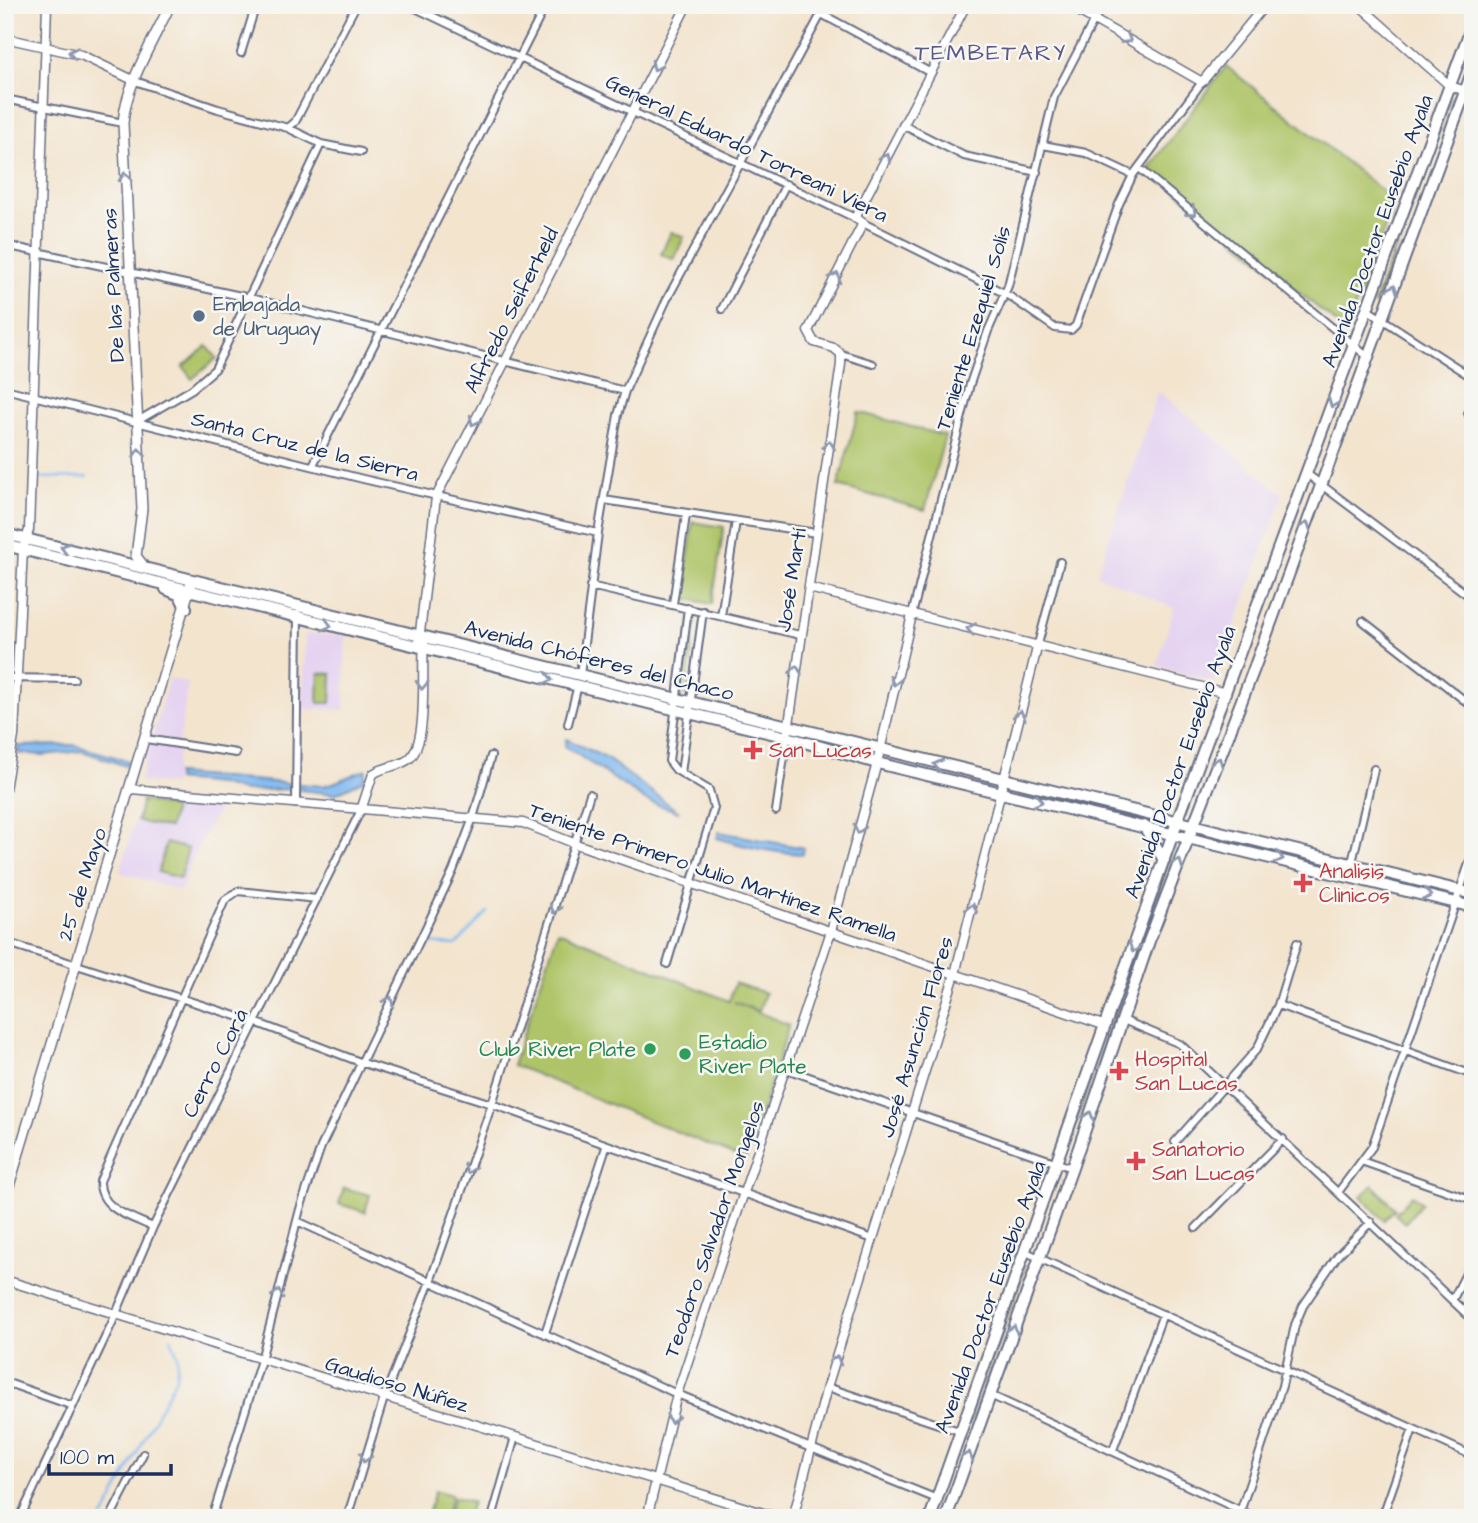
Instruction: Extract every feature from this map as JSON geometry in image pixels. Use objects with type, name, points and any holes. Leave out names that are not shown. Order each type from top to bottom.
[{"type":"main road","name":"De las Palmeras","points":[[146,569],[136,556],[142,509],[136,422],[132,274],[122,123],[135,81],[170,5]]},
{"type":"main road","name":"Avenida Doctor Eusebio Ayala","points":[[946,1518],[1123,1020],[1226,693],[1473,23]]},
{"type":"main road","name":"Avenida Doctor Eusebio Ayala","points":[[930,1518],[1164,860],[1183,829],[1291,568],[1382,319],[1469,94],[1473,70]]},
{"type":"main road","name":"Avenida Chóferes del Chaco","points":[[5,534],[25,544],[124,573],[298,605],[422,642],[579,681],[675,710],[878,751],[1144,826],[1183,829]]},
{"type":"main road","name":"Avenida Chóferes del Chaco","points":[[5,545],[25,544],[146,569],[188,586],[298,618],[422,642]]},
{"type":"main road","points":[[1275,561],[1291,568]]},
{"type":"main road","points":[[124,573],[132,579],[175,591],[186,608]]},
{"type":"main road","name":"25 de Mayo","points":[[5,1199],[186,608],[188,586]]},
{"type":"main road","name":"Avenida Chóferes del Chaco","points":[[579,681],[677,697],[877,763],[1003,787],[1183,829]]},
{"type":"main road","points":[[1144,826],[1164,860]]},
{"type":"main road","points":[[1183,829],[1351,870],[1473,894]]},
{"type":"main road","points":[[1351,870],[1473,907]]},
{"type":"street","points":[[5,789],[11,766],[25,544],[47,5]]},
{"type":"street","points":[[240,5],[258,7],[241,53]]},
{"type":"street","points":[[288,128],[295,122],[356,5]]},
{"type":"street","name":"General Eduardo Torreani Viera","points":[[409,5],[859,220],[1006,294],[1064,331],[1076,325],[1119,204],[1133,175]]},
{"type":"street","points":[[313,465],[546,5]]},
{"type":"street","name":"Alfredo Seiferheld","points":[[422,642],[436,497],[687,5]]},
{"type":"street","points":[[805,5],[931,73]]},
{"type":"street","points":[[568,724],[579,681],[598,534],[625,391],[667,299],[826,5]]},
{"type":"street","points":[[873,365],[814,342],[808,331],[903,125],[966,5]]},
{"type":"street","points":[[1068,5],[1202,82]]},
{"type":"street","name":"Teniente Ezequiel Solís","points":[[878,751],[970,384],[988,331],[1006,294],[1054,97],[1102,5]]},
{"type":"street","points":[[1043,145],[1086,153],[1133,175],[1202,82],[1265,5]]},
{"type":"street","points":[[1359,5],[1450,86],[1469,94]]},
{"type":"street","points":[[5,38],[82,55],[135,81],[230,113],[288,128],[321,144],[361,152]]},
{"type":"street","points":[[5,99],[122,123]]},
{"type":"street","points":[[903,125],[964,156],[1037,172]]},
{"type":"street","points":[[136,422],[198,384],[215,369],[321,144]]},
{"type":"street","points":[[1139,169],[1368,357]]},
{"type":"street","points":[[722,309],[786,184]]},
{"type":"street","points":[[5,245],[250,298],[625,391]]},
{"type":"street","points":[[1368,310],[1473,378]]},
{"type":"street","name":"José Martí","points":[[776,811],[841,354]]},
{"type":"street","name":"Santa Cruz de la Sierra","points":[[5,389],[436,497],[598,534]]},
{"type":"street","points":[[1473,399],[1468,413],[1473,425]]},
{"type":"street","points":[[1307,474],[1473,599]]},
{"type":"street","points":[[604,500],[686,515],[816,533]]},
{"type":"street","points":[[673,604],[686,515]]},
{"type":"street","points":[[721,617],[736,521]]},
{"type":"street","name":"José Asunción Flores","points":[[793,1518],[827,1387],[954,974],[1060,562]]},
{"type":"street","points":[[590,586],[800,635]]},
{"type":"street","points":[[809,588],[1226,693]]},
{"type":"street","points":[[296,804],[298,605]]},
{"type":"street","points":[[667,964],[693,885],[714,803],[704,786],[670,765],[688,608]]},
{"type":"street","points":[[681,773],[703,611]]},
{"type":"street","points":[[1363,621],[1473,707]]},
{"type":"street","name":"Cerro Corá","points":[[20,1518],[153,1227],[361,810],[373,774],[404,762],[416,751],[421,732],[422,642]]},
{"type":"street","points":[[5,678],[74,679]]},
{"type":"street","points":[[146,739],[236,753]]},
{"type":"street","name":"Teodoro Salvador Mongelos","points":[[647,1518],[659,1480],[677,1394],[831,931],[878,751]]},
{"type":"street","points":[[212,1518],[261,1360],[297,1221],[321,1147],[453,871],[473,818],[491,756]]},
{"type":"street","points":[[1351,870],[1374,769]]},
{"type":"street","name":"Teniente Primero Julio Martínez Ramella","points":[[131,789],[523,823],[693,885],[1106,1026]]},
{"type":"street","points":[[347,1518],[384,1398],[431,1279],[492,1104],[590,794]]},
{"type":"street","points":[[1339,1191],[1364,1162],[1372,1147],[1473,852]]},
{"type":"street","points":[[153,1227],[116,1210],[105,1201],[100,1193],[100,1181],[216,920],[230,894],[238,891],[317,899]]},
{"type":"street","points":[[5,942],[255,1022],[360,1062],[492,1104],[606,1147],[873,1240]]},
{"type":"street","points":[[1175,1142],[1250,1061],[1278,1005],[1297,943]]},
{"type":"street","points":[[1278,1005],[1473,1075]]},
{"type":"street","points":[[1123,1020],[1174,1039],[1453,1298],[1473,1320]]},
{"type":"street","points":[[786,1069],[1072,1168]]},
{"type":"street","points":[[1196,1228],[1283,1139]]},
{"type":"street","points":[[545,1333],[606,1147]]},
{"type":"street","points":[[1364,1162],[1473,1200]]},
{"type":"street","points":[[297,1221],[431,1279],[677,1394],[810,1450],[937,1499]]},
{"type":"street","points":[[1238,1518],[1286,1371],[1295,1325],[1312,1289],[1338,1255],[1371,1222]]},
{"type":"street","points":[[1026,1252],[1473,1457]]},
{"type":"street","points":[[1453,1298],[1473,1261]]},
{"type":"street","name":"Gaudioso Núñez","points":[[5,1280],[779,1518]]},
{"type":"street","points":[[1113,1450],[1163,1314]]},
{"type":"street","points":[[5,1382],[73,1406]]},
{"type":"street","points":[[827,1387],[962,1432]]},
{"type":"street","points":[[990,1395],[1257,1518]]},
{"type":"street","points":[[1382,1518],[1412,1429]]},
{"type":"street","points":[[492,1518],[515,1437]]},
{"type":"street","points":[[110,1518],[143,1454]]},
{"type":"shaded area","points":[[1158,391],[1283,495],[1214,682],[1157,666],[1174,608],[1097,575]]},
{"type":"shaded area","points":[[305,634],[346,635],[344,710],[303,709]]},
{"type":"shaded area","points":[[169,678],[188,683],[173,785],[140,781]]},
{"type":"shaded area","points":[[141,800],[220,807],[197,848],[181,891],[120,872]]},
{"type":"green space","points":[[1226,66],[1395,201],[1346,331],[1149,168]]},
{"type":"green space","points":[[1451,97],[1452,98],[1374,304]]},
{"type":"green space","points":[[671,232],[684,237],[674,260],[661,254]]},
{"type":"green space","points":[[207,346],[217,358],[192,379],[183,367]]},
{"type":"green space","points":[[858,412],[945,436],[925,510],[838,486]]},
{"type":"green space","points":[[693,522],[724,527],[712,604],[682,598]]},
{"type":"green space","points":[[695,617],[686,696],[680,695],[691,618]]},
{"type":"green space","points":[[319,673],[332,674],[331,703],[318,703]]},
{"type":"green space","points":[[142,800],[174,808],[169,828],[137,821]]},
{"type":"green space","points":[[1175,841],[1177,842],[1067,1150],[1066,1149]]},
{"type":"green space","points":[[166,843],[188,849],[180,878],[158,872]]},
{"type":"green space","name":"Club River Plate","points":[[558,931],[729,1001],[735,983],[765,993],[759,1011],[734,1002],[789,1025],[746,1160],[513,1065]]},
{"type":"green space","points":[[1373,1185],[1395,1209],[1384,1220],[1361,1196]]},
{"type":"green space","points":[[344,1188],[370,1195],[365,1212],[339,1204]]},
{"type":"green space","points":[[1412,1195],[1422,1203],[1405,1223],[1395,1214]]},
{"type":"green space","points":[[1026,1267],[970,1425],[969,1424]]},
{"type":"green space","points":[[435,1490],[452,1495],[445,1518],[427,1518]]},
{"type":"green space","points":[[454,1497],[472,1502],[467,1518],[447,1518]]},
{"type":"water","points":[[566,739],[606,758],[679,812],[647,801],[565,746]]},
{"type":"water","points":[[74,745],[128,761],[126,766],[82,751],[43,755],[18,753],[18,746]]},
{"type":"water","points":[[366,770],[364,780],[335,794],[291,789],[242,791],[219,784],[176,780],[176,774],[322,786]]},
{"type":"water","points":[[719,832],[804,848],[803,854],[770,851],[739,844],[717,838]]},
{"type":"waterway","points":[[130,445],[134,443]]},
{"type":"waterway","points":[[36,478],[87,477]]},
{"type":"waterway","points":[[426,943],[456,945],[487,912]]},
{"type":"waterway","points":[[103,1518],[176,1378],[178,1356],[171,1338]]},
{"type":"place","name":"Embajada de Uruguay","points":[[199,316]]},
{"type":"place","name":"San Lucas","points":[[753,750]]},
{"type":"place","name":"Analisis Clinicos","points":[[1303,883]]},
{"type":"place","name":"Club River Plate","points":[[650,1049]]},
{"type":"place","name":"Estadio River Plate","points":[[685,1054]]},
{"type":"place","name":"Hospital San Lucas","points":[[1119,1071]]},
{"type":"place","name":"Sanatorio San Lucas","points":[[1136,1161]]},
{"type":"district","name":"TEMBETARY","points":[[991,52]]}]
